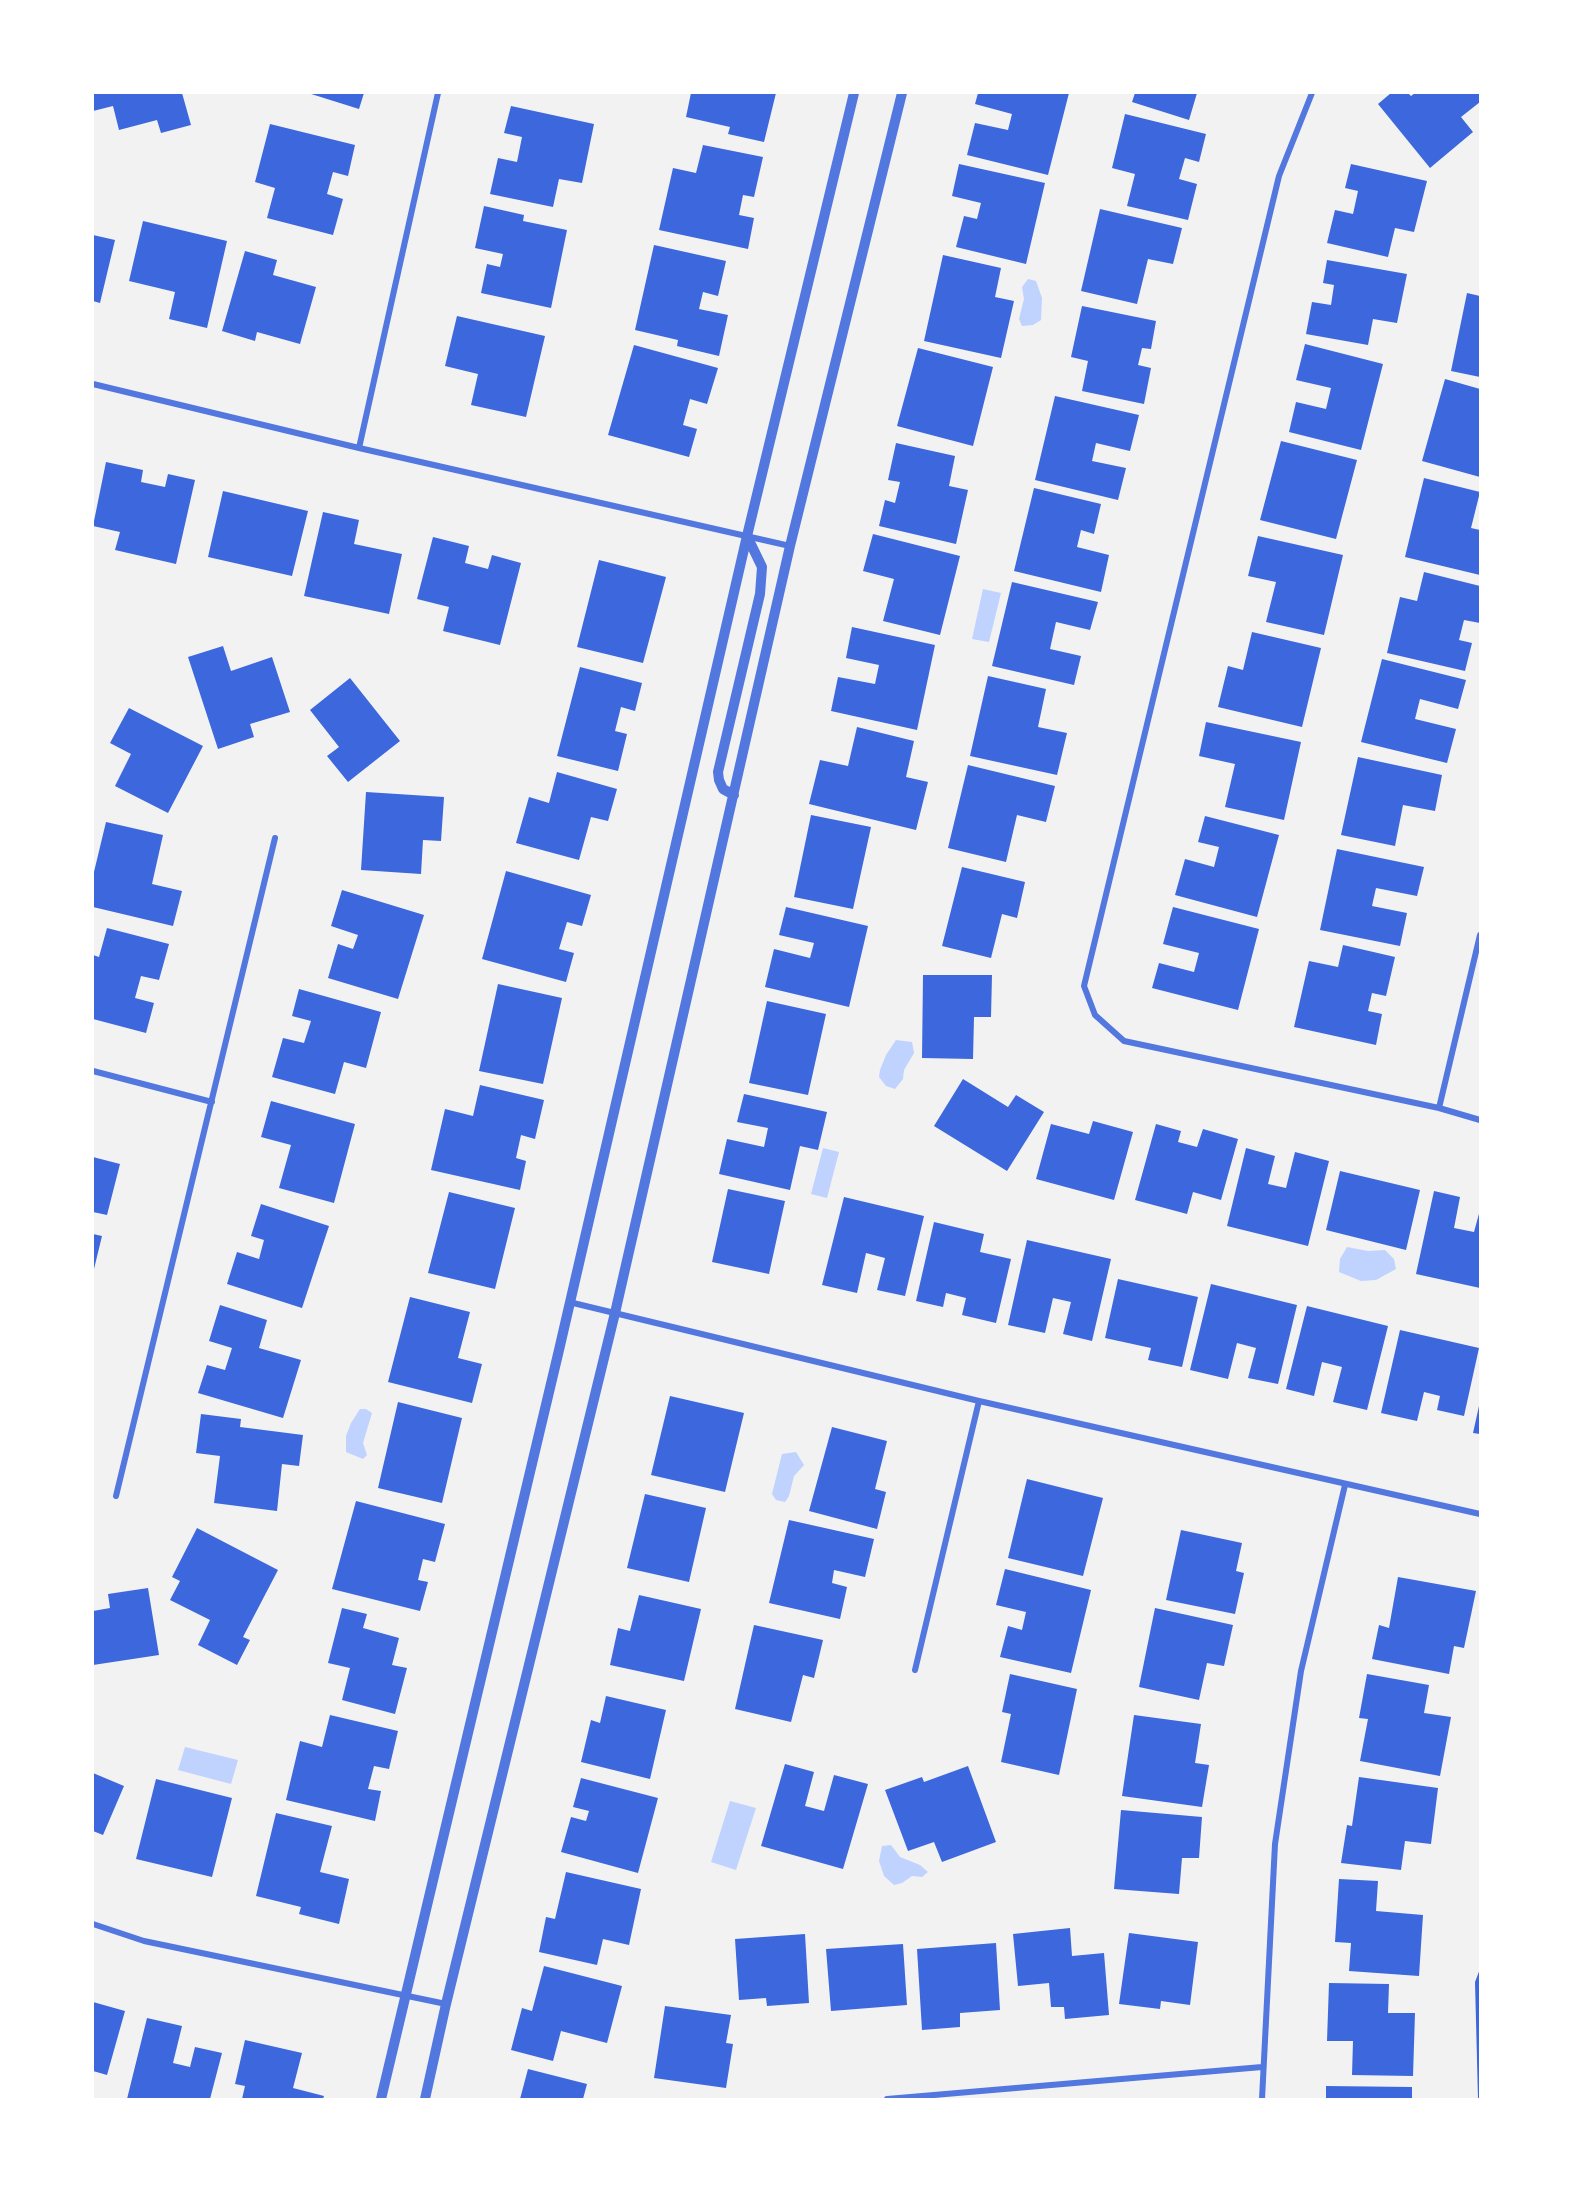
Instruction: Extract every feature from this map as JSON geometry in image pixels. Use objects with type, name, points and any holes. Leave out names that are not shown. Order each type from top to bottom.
[{"type":"street","points":[[359,448],[438,93]]},
{"type":"street","points":[[381,2099],[747,536],[854,93]]},
{"type":"street","points":[[425,2099],[446,2004],[615,1313],[790,546],[902,93]]},
{"type":"street","points":[[1312,93],[1279,177],[1084,986],[1095,1016],[1124,1041],[1439,1108],[1480,1120]]},
{"type":"street","points":[[93,384],[359,448],[790,546]]},
{"type":"street","points":[[734,795],[723,789],[718,780],[718,772],[760,594],[762,567],[747,536]]},
{"type":"street","points":[[116,1496],[275,838]]},
{"type":"street","points":[[1439,1108],[1480,935]]},
{"type":"street","points":[[93,1071],[212,1102]]},
{"type":"street","points":[[569,1302],[979,1401],[1480,1514]]},
{"type":"street","points":[[915,1670],[979,1401]]},
{"type":"street","points":[[1262,2099],[1275,1844],[1301,1671],[1345,1485]]},
{"type":"street","points":[[93,1923],[144,1941],[446,2004]]},
{"type":"street","points":[[886,2099],[1262,2067]]},
{"type":"water","points":[[1028,279],[1036,281],[1042,298],[1041,320],[1033,325],[1022,326],[1019,319],[1024,299],[1022,287]]},
{"type":"water","points":[[983,589],[1001,593],[989,642],[972,639]]},
{"type":"water","points":[[896,1040],[912,1042],[914,1053],[904,1070],[903,1079],[895,1089],[886,1086],[879,1077],[886,1055]]},
{"type":"water","points":[[823,1148],[839,1152],[827,1198],[811,1194]]},
{"type":"water","points":[[1347,1247],[1368,1251],[1385,1250],[1394,1259],[1396,1269],[1376,1280],[1361,1281],[1339,1272],[1340,1259]]},
{"type":"water","points":[[360,1409],[366,1409],[372,1413],[363,1443],[367,1455],[363,1459],[346,1452],[346,1436]]},
{"type":"water","points":[[796,1452],[804,1465],[794,1476],[789,1496],[785,1502],[776,1500],[772,1494],[782,1454]]},
{"type":"water","points":[[185,1747],[238,1760],[231,1784],[178,1770]]},
{"type":"water","points":[[730,1801],[756,1808],[736,1870],[711,1862]]},
{"type":"water","points":[[891,1845],[900,1857],[920,1865],[928,1872],[922,1877],[912,1876],[894,1885],[884,1876],[879,1861],[882,1846]]},
{"type":"building","points":[[93,93],[182,93],[191,125],[161,133],[157,120],[119,130],[113,106],[93,111]]},
{"type":"building","points":[[308,93],[364,93],[359,109]]},
{"type":"building","points":[[691,93],[776,93],[764,142],[728,134],[730,127],[686,117]]},
{"type":"building","points":[[978,93],[1069,93],[1048,175],[967,155],[975,123],[1008,130],[1012,114],[975,104]]},
{"type":"building","points":[[1135,93],[1197,93],[1189,120],[1132,102]]},
{"type":"building","points":[[1391,93],[1408,93],[1411,96],[1415,93],[1480,93],[1480,102],[1461,117],[1473,132],[1430,168],[1378,104]]},
{"type":"building","points":[[511,106],[594,124],[582,183],[559,179],[553,207],[490,194],[498,158],[517,162],[522,137],[504,133]]},
{"type":"building","points":[[1125,114],[1206,134],[1199,162],[1185,158],[1179,179],[1197,184],[1188,220],[1127,206],[1135,174],[1112,168]]},
{"type":"building","points":[[270,124],[355,145],[348,176],[333,172],[327,194],[343,199],[333,235],[267,218],[275,188],[255,182]]},
{"type":"building","points":[[703,145],[763,157],[754,197],[743,195],[739,215],[754,218],[748,249],[659,230],[673,168],[696,173]]},
{"type":"building","points":[[959,164],[1045,183],[1026,264],[956,247],[964,216],[977,219],[981,203],[952,196]]},
{"type":"building","points":[[1351,164],[1427,181],[1414,232],[1395,228],[1388,257],[1327,243],[1335,210],[1353,214],[1358,191],[1345,188]]},
{"type":"building","points":[[484,206],[524,215],[523,221],[567,230],[551,308],[481,293],[487,264],[500,267],[503,254],[475,248]]},
{"type":"building","points":[[1100,209],[1182,228],[1173,264],[1148,259],[1137,304],[1081,291]]},
{"type":"building","points":[[143,221],[227,241],[207,328],[169,319],[175,292],[129,281]]},
{"type":"building","points":[[93,235],[115,240],[100,303],[93,301]]},
{"type":"building","points":[[654,245],[726,261],[718,296],[703,292],[699,309],[728,315],[719,356],[677,346],[678,340],[635,330]]},
{"type":"building","points":[[245,251],[277,260],[273,275],[316,287],[300,344],[257,332],[255,341],[222,331]]},
{"type":"building","points":[[943,255],[1001,268],[995,297],[1014,301],[1001,358],[924,341]]},
{"type":"building","points":[[1327,260],[1407,274],[1397,323],[1373,319],[1368,345],[1306,334],[1312,302],[1331,305],[1334,285],[1323,283]]},
{"type":"building","points":[[1467,293],[1480,296],[1480,377],[1451,371]]},
{"type":"building","points":[[1082,306],[1156,321],[1151,349],[1142,348],[1138,365],[1151,368],[1144,404],[1082,391],[1088,361],[1071,357]]},
{"type":"building","points":[[457,316],[545,336],[526,417],[471,405],[478,374],[445,366]]},
{"type":"building","points":[[1305,344],[1383,364],[1361,450],[1289,432],[1296,402],[1326,409],[1331,388],[1296,380]]},
{"type":"building","points":[[634,345],[718,368],[707,404],[690,399],[683,425],[697,429],[689,457],[608,435]]},
{"type":"building","points":[[918,348],[993,367],[973,446],[897,426]]},
{"type":"building","points":[[1445,379],[1480,389],[1480,477],[1422,461]]},
{"type":"building","points":[[1055,396],[1139,415],[1130,451],[1096,443],[1092,461],[1126,468],[1118,500],[1035,480]]},
{"type":"building","points":[[1281,441],[1357,460],[1336,539],[1260,520]]},
{"type":"building","points":[[896,443],[955,456],[949,486],[968,490],[956,544],[879,526],[885,500],[895,503],[900,482],[888,480]]},
{"type":"building","points":[[106,462],[143,470],[141,482],[165,487],[168,474],[195,480],[176,564],[115,550],[120,532],[93,526]]},
{"type":"building","points":[[1424,478],[1480,492],[1471,528],[1480,530],[1480,575],[1405,557]]},
{"type":"building","points":[[1034,488],[1101,504],[1094,534],[1081,530],[1077,547],[1109,555],[1101,592],[1014,571]]},
{"type":"building","points":[[223,491],[308,511],[292,576],[208,557]]},
{"type":"building","points":[[323,512],[359,520],[354,544],[402,554],[389,614],[304,596]]},
{"type":"building","points":[[873,534],[960,556],[940,635],[883,621],[894,579],[863,571]]},
{"type":"building","points":[[1258,536],[1343,555],[1324,635],[1266,622],[1276,582],[1248,576]]},
{"type":"building","points":[[433,537],[469,546],[465,563],[488,569],[492,555],[521,563],[500,645],[443,631],[449,607],[417,599]]},
{"type":"building","points":[[599,560],[666,577],[643,663],[577,647]]},
{"type":"building","points":[[1424,572],[1480,586],[1480,623],[1464,620],[1459,640],[1472,643],[1465,671],[1387,653],[1400,597],[1417,601]]},
{"type":"building","points":[[1012,582],[1098,602],[1090,630],[1056,622],[1050,649],[1081,656],[1074,685],[992,666]]},
{"type":"building","points":[[852,627],[935,645],[917,730],[831,711],[838,677],[875,684],[879,665],[846,658]]},
{"type":"building","points":[[1252,632],[1321,648],[1302,727],[1218,707],[1228,666],[1243,670]]},
{"type":"building","points":[[223,646],[231,671],[272,657],[290,712],[250,724],[254,737],[218,749],[188,657]]},
{"type":"building","points":[[1382,659],[1466,680],[1458,709],[1420,699],[1415,719],[1456,729],[1447,763],[1361,742]]},
{"type":"building","points":[[580,667],[642,683],[635,711],[621,707],[615,731],[627,734],[618,771],[557,756]]},
{"type":"building","points":[[988,676],[1046,689],[1038,727],[1067,733],[1057,775],[970,756]]},
{"type":"building","points":[[350,678],[400,741],[348,782],[327,756],[339,747],[310,710]]},
{"type":"building","points":[[129,708],[203,746],[168,813],[115,786],[131,754],[110,743]]},
{"type":"building","points":[[1206,722],[1301,742],[1284,820],[1225,807],[1235,764],[1199,756]]},
{"type":"building","points":[[857,727],[914,741],[906,777],[928,782],[916,830],[809,804],[820,760],[848,766]]},
{"type":"building","points":[[1358,757],[1442,775],[1435,811],[1403,805],[1395,846],[1341,835]]},
{"type":"building","points":[[968,765],[1055,786],[1046,822],[1017,815],[1006,862],[948,848]]},
{"type":"building","points":[[557,772],[617,789],[608,821],[591,817],[579,860],[516,843],[529,797],[549,803]]},
{"type":"building","points":[[366,792],[444,797],[441,841],[423,840],[421,874],[361,870]]},
{"type":"building","points":[[811,815],[871,827],[853,909],[794,897]]},
{"type":"building","points":[[1205,816],[1279,835],[1257,917],[1175,895],[1185,859],[1214,867],[1219,847],[1198,842]]},
{"type":"building","points":[[106,822],[163,835],[152,884],[182,891],[173,926],[93,907],[93,876]]},
{"type":"building","points":[[1337,849],[1424,867],[1417,896],[1376,888],[1372,906],[1407,913],[1400,946],[1320,930]]},
{"type":"building","points":[[962,867],[1025,882],[1017,918],[1002,914],[991,958],[942,946]]},
{"type":"building","points":[[506,871],[591,895],[582,926],[567,922],[559,949],[574,953],[566,982],[482,959]]},
{"type":"building","points":[[342,890],[424,915],[398,999],[328,978],[338,944],[353,949],[358,935],[331,926]]},
{"type":"building","points":[[786,907],[868,926],[849,1007],[765,987],[774,949],[810,958],[814,943],[779,935]]},
{"type":"building","points":[[1173,907],[1259,929],[1238,1010],[1152,988],[1159,963],[1194,972],[1199,953],[1163,944]]},
{"type":"building","points":[[107,928],[169,944],[159,980],[141,976],[135,998],[154,1003],[146,1033],[93,1019],[93,955],[99,957]]},
{"type":"building","points":[[1343,945],[1395,957],[1386,996],[1372,993],[1368,1011],[1382,1014],[1376,1045],[1294,1027],[1309,961],[1338,967]]},
{"type":"building","points":[[923,975],[992,975],[991,1017],[974,1017],[973,1059],[922,1058]]},
{"type":"building","points":[[498,984],[562,998],[543,1084],[479,1071]]},
{"type":"building","points":[[299,989],[381,1012],[366,1068],[344,1062],[335,1094],[272,1077],[283,1038],[304,1043],[311,1021],[292,1016]]},
{"type":"building","points":[[767,1001],[826,1014],[808,1095],[749,1083]]},
{"type":"building","points":[[963,1079],[1008,1107],[1016,1095],[1044,1112],[1007,1171],[934,1126]]},
{"type":"building","points":[[480,1085],[544,1100],[535,1139],[521,1135],[516,1158],[526,1161],[520,1190],[431,1170],[445,1109],[473,1116]]},
{"type":"building","points":[[744,1094],[827,1112],[818,1150],[800,1146],[790,1190],[719,1174],[727,1139],[764,1147],[768,1128],[737,1122]]},
{"type":"building","points":[[271,1101],[355,1124],[334,1203],[279,1188],[291,1145],[261,1137]]},
{"type":"building","points":[[1093,1121],[1133,1132],[1114,1200],[1036,1179],[1051,1124],[1089,1134]]},
{"type":"building","points":[[1156,1124],[1181,1131],[1178,1142],[1197,1147],[1203,1129],[1238,1139],[1221,1200],[1193,1192],[1187,1214],[1135,1200]]},
{"type":"building","points":[[1246,1148],[1275,1156],[1268,1184],[1286,1188],[1295,1152],[1329,1161],[1308,1246],[1227,1226]]},
{"type":"building","points":[[93,1157],[120,1164],[107,1215],[93,1212]]},
{"type":"building","points":[[1340,1171],[1420,1190],[1406,1250],[1326,1230]]},
{"type":"building","points":[[728,1189],[785,1201],[769,1274],[712,1262]]},
{"type":"building","points":[[1434,1191],[1460,1197],[1454,1228],[1474,1232],[1480,1210],[1480,1288],[1416,1274]]},
{"type":"building","points":[[449,1192],[515,1208],[495,1289],[428,1273]]},
{"type":"building","points":[[844,1197],[924,1216],[905,1296],[877,1290],[885,1258],[866,1253],[857,1293],[822,1285]]},
{"type":"building","points":[[261,1204],[329,1226],[302,1308],[227,1284],[237,1252],[259,1259],[264,1240],[251,1236]]},
{"type":"building","points":[[934,1222],[984,1234],[980,1252],[1011,1259],[996,1323],[962,1315],[966,1298],[946,1293],[943,1307],[916,1301]]},
{"type":"building","points":[[93,1234],[102,1236],[94,1269],[93,1269]]},
{"type":"building","points":[[1027,1240],[1111,1259],[1092,1341],[1063,1334],[1071,1302],[1053,1298],[1045,1333],[1008,1325]]},
{"type":"building","points":[[1118,1279],[1198,1297],[1182,1367],[1148,1360],[1151,1348],[1105,1338]]},
{"type":"building","points":[[1211,1284],[1297,1305],[1278,1384],[1248,1378],[1256,1348],[1237,1343],[1228,1379],[1190,1370]]},
{"type":"building","points":[[410,1297],[470,1312],[458,1358],[482,1364],[472,1403],[388,1382]]},
{"type":"building","points":[[220,1305],[267,1320],[259,1348],[301,1360],[283,1418],[198,1393],[207,1365],[225,1370],[232,1348],[209,1341]]},
{"type":"building","points":[[1307,1306],[1388,1326],[1367,1410],[1333,1402],[1342,1367],[1322,1362],[1314,1396],[1286,1389]]},
{"type":"building","points":[[1400,1330],[1479,1348],[1464,1416],[1437,1410],[1440,1396],[1424,1392],[1417,1421],[1381,1413]]},
{"type":"building","points":[[670,1396],[744,1413],[725,1492],[651,1475]]},
{"type":"building","points":[[398,1402],[462,1418],[442,1503],[378,1488]]},
{"type":"building","points":[[1480,1406],[1480,1434],[1473,1433]]},
{"type":"building","points":[[201,1414],[241,1419],[240,1427],[303,1435],[299,1466],[282,1464],[277,1511],[214,1503],[220,1456],[196,1453]]},
{"type":"building","points":[[832,1427],[887,1441],[875,1489],[886,1492],[877,1529],[809,1511]]},
{"type":"building","points":[[1027,1479],[1103,1498],[1083,1576],[1008,1558]]},
{"type":"building","points":[[645,1494],[706,1508],[689,1582],[627,1568]]},
{"type":"building","points":[[356,1501],[445,1524],[435,1562],[423,1559],[418,1580],[428,1582],[420,1611],[332,1589]]},
{"type":"building","points":[[789,1520],[874,1539],[865,1577],[834,1570],[832,1583],[847,1587],[840,1619],[769,1603]]},
{"type":"building","points":[[197,1528],[278,1570],[243,1637],[250,1640],[237,1665],[198,1645],[210,1620],[170,1600],[180,1581],[172,1577]]},
{"type":"building","points":[[1181,1530],[1242,1543],[1236,1571],[1244,1573],[1235,1614],[1166,1600]]},
{"type":"building","points":[[1005,1569],[1091,1590],[1071,1673],[1000,1657],[1008,1626],[1022,1630],[1026,1612],[996,1605]]},
{"type":"building","points":[[1398,1577],[1476,1591],[1464,1648],[1454,1646],[1449,1674],[1372,1659],[1379,1625],[1389,1628]]},
{"type":"building","points":[[148,1588],[159,1655],[93,1665],[93,1611],[110,1608],[108,1594]]},
{"type":"building","points":[[639,1595],[701,1609],[684,1681],[610,1665],[618,1628],[630,1631]]},
{"type":"building","points":[[342,1608],[367,1614],[363,1628],[399,1638],[392,1665],[407,1668],[395,1714],[342,1700],[350,1668],[328,1663]]},
{"type":"building","points":[[1155,1608],[1233,1625],[1224,1666],[1207,1663],[1199,1700],[1139,1687]]},
{"type":"building","points":[[754,1625],[823,1640],[814,1678],[803,1675],[791,1722],[735,1709]]},
{"type":"building","points":[[1010,1674],[1077,1689],[1059,1775],[1001,1762],[1011,1714],[1002,1712]]},
{"type":"building","points":[[1367,1674],[1429,1685],[1424,1713],[1451,1717],[1440,1776],[1360,1761],[1368,1719],[1359,1718]]},
{"type":"building","points":[[606,1696],[666,1710],[650,1779],[581,1762],[591,1720],[600,1723]]},
{"type":"building","points":[[330,1715],[398,1731],[389,1769],[374,1766],[368,1789],[381,1791],[375,1821],[286,1800],[300,1741],[322,1747]]},
{"type":"building","points":[[1134,1715],[1201,1724],[1195,1763],[1209,1765],[1202,1807],[1122,1796]]},
{"type":"building","points":[[785,1764],[814,1772],[805,1806],[824,1811],[834,1775],[868,1784],[843,1869],[761,1846]]},
{"type":"building","points":[[968,1766],[996,1842],[942,1862],[934,1842],[908,1851],[885,1790],[922,1777],[924,1782]]},
{"type":"building","points":[[93,1773],[124,1786],[103,1835],[93,1831]]},
{"type":"building","points":[[1359,1777],[1438,1788],[1431,1844],[1405,1841],[1401,1870],[1341,1863],[1347,1825],[1352,1826]]},
{"type":"building","points":[[581,1778],[658,1798],[638,1873],[561,1852],[571,1817],[586,1821],[589,1811],[573,1807]]},
{"type":"building","points":[[156,1779],[232,1798],[212,1877],[136,1859]]},
{"type":"building","points":[[1121,1810],[1202,1817],[1199,1858],[1182,1858],[1179,1894],[1114,1889]]},
{"type":"building","points":[[276,1813],[332,1826],[320,1872],[349,1879],[339,1924],[299,1914],[301,1907],[256,1896]]},
{"type":"building","points":[[566,1872],[641,1889],[629,1945],[603,1939],[597,1965],[539,1952],[546,1917],[555,1919]]},
{"type":"building","points":[[1339,1879],[1378,1881],[1376,1911],[1423,1915],[1419,1976],[1349,1971],[1351,1943],[1335,1942]]},
{"type":"building","points":[[1070,1928],[1072,1956],[1104,1953],[1109,2015],[1065,2019],[1064,2007],[1051,2007],[1049,1983],[1018,1986],[1013,1934]]},
{"type":"building","points":[[1129,1933],[1198,1942],[1190,2005],[1161,2001],[1160,2009],[1119,2004]]},
{"type":"building","points":[[805,1934],[809,2003],[767,2006],[766,1998],[739,2000],[735,1939]]},
{"type":"building","points":[[996,1943],[1000,2010],[960,2013],[960,2027],[922,2030],[917,1949]]},
{"type":"building","points":[[903,1944],[907,2005],[831,2011],[826,1949]]},
{"type":"building","points":[[544,1966],[622,1986],[607,2043],[561,2031],[553,2061],[511,2050],[522,2008],[532,2011]]},
{"type":"building","points":[[1480,1969],[1480,2099],[1478,2099],[1475,1982]]},
{"type":"building","points":[[1329,1983],[1389,1984],[1388,2013],[1415,2013],[1413,2076],[1352,2075],[1353,2041],[1327,2041]]},
{"type":"building","points":[[93,2002],[125,2011],[107,2075],[93,2071]]},
{"type":"building","points":[[665,2006],[731,2015],[726,2043],[733,2044],[726,2088],[654,2078]]},
{"type":"building","points":[[147,2018],[182,2026],[173,2063],[190,2067],[195,2047],[222,2053],[210,2099],[127,2099]]},
{"type":"building","points":[[245,2040],[302,2053],[293,2088],[324,2096],[323,2099],[242,2099],[245,2086],[235,2084]]},
{"type":"building","points":[[528,2069],[587,2084],[583,2099],[520,2099]]},
{"type":"building","points":[[1326,2086],[1412,2087],[1412,2099],[1326,2099]]}]
